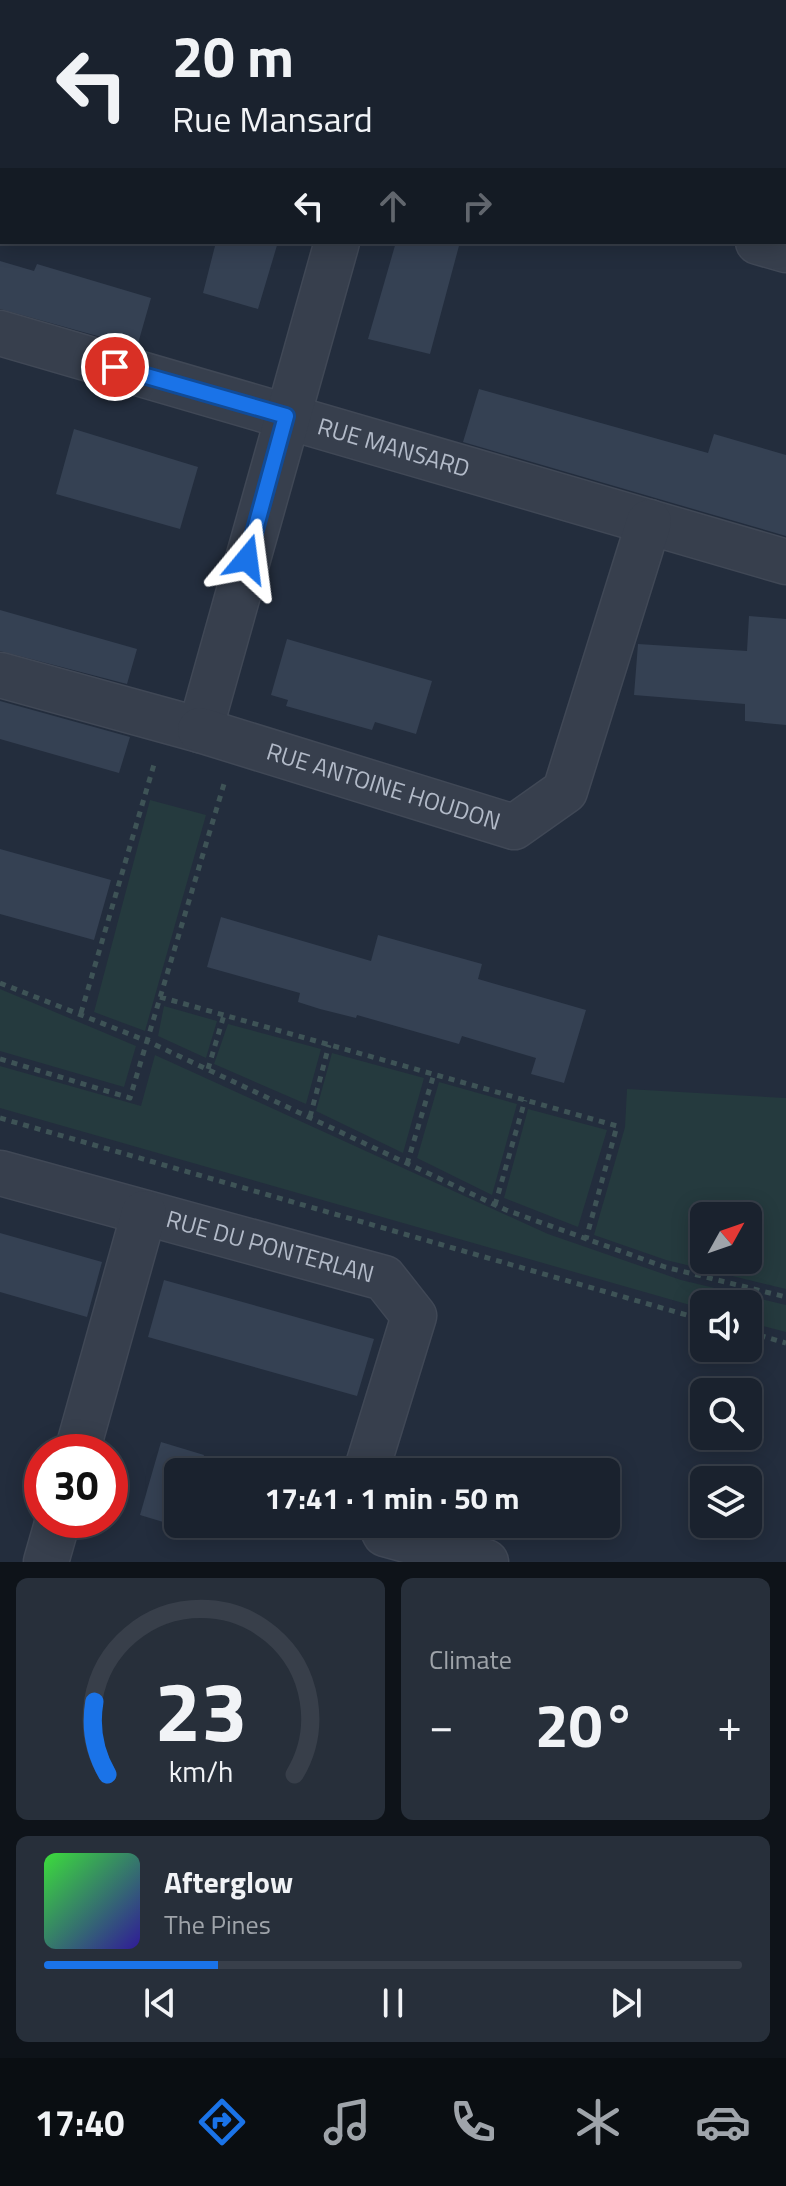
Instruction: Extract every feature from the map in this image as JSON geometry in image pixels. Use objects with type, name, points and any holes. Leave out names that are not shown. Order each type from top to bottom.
[{"type":"street","points":[[0,675],[201,730],[336,244]]},
{"type":"street","points":[[765,244],[786,250]]},
{"type":"street","name":"RUE MANSARD","points":[[0,333],[786,562]]},
{"type":"street","name":"RUE ANTOINE HOUDON","points":[[201,730],[514,827],[565,791],[649,522]]},
{"type":"street","name":"RUE DU PONTERLAN","points":[[0,1173],[384,1278],[414,1316],[370,1458]]},
{"type":"street","points":[[82,1434],[144,1213]]},
{"type":"street","points":[[46,1562],[53,1538]]},
{"type":"street","points":[[399,1538],[486,1562]]},
{"type":"path","points":[[0,1059],[130,1098],[160,997],[201,730]]},
{"type":"path","points":[[81,1013],[201,730]]},
{"type":"path","points":[[0,983],[147,1041],[495,1205],[665,1267],[786,1297]]},
{"type":"path","points":[[160,997],[617,1126],[586,1239]]},
{"type":"path","points":[[208,1069],[224,1015]]},
{"type":"path","points":[[310,1117],[329,1045]]},
{"type":"path","points":[[407,1164],[434,1074]]},
{"type":"path","points":[[495,1205],[525,1100]]},
{"type":"path","points":[[0,1118],[690,1316]]},
{"type":"path","points":[[762,1336],[786,1343]]},
{"type":"green space","points":[[150,800],[206,815],[145,1031],[94,1012]]},
{"type":"green space","points":[[0,989],[136,1046],[124,1087],[0,1051]]},
{"type":"green space","points":[[164,1006],[217,1021],[206,1058],[158,1036]]},
{"type":"green space","points":[[228,1024],[321,1049],[306,1104],[214,1064]]},
{"type":"green space","points":[[332,1053],[424,1078],[403,1153],[316,1111]]},
{"type":"green space","points":[[155,1055],[548,1234],[681,1280],[723,1290],[690,1290],[690,1305],[0,1108],[0,1066],[141,1106]]},
{"type":"green space","points":[[439,1082],[517,1104],[492,1195],[417,1158]]},
{"type":"green space","points":[[627,1089],[786,1098],[786,1289],[724,1274],[762,1274],[762,1202],[690,1202],[690,1266],[594,1235],[625,1127]]},
{"type":"green space","points":[[528,1109],[607,1130],[578,1227],[504,1198]]},
{"type":"green space","points":[[762,1299],[786,1305],[786,1332],[762,1326]]},
{"type":"building","points":[[215,244],[277,244],[258,309],[203,293]]},
{"type":"building","points":[[395,244],[459,244],[430,354],[368,339]]},
{"type":"building","points":[[0,261],[34,271],[37,264],[151,298],[137,347],[0,309]]},
{"type":"building","points":[[479,389],[708,453],[714,434],[786,455],[786,536],[463,442]]},
{"type":"building","points":[[74,429],[198,467],[180,529],[56,494]]},
{"type":"building","points":[[0,610],[137,649],[127,684],[0,651]]},
{"type":"building","points":[[749,616],[786,619],[786,725],[745,721],[745,704],[634,695],[638,644],[747,651]]},
{"type":"building","points":[[287,639],[432,681],[416,734],[375,722],[372,730],[286,706],[288,700],[271,695]]},
{"type":"building","points":[[0,701],[130,737],[119,773],[0,739]]},
{"type":"building","points":[[0,849],[111,880],[94,940],[0,914]]},
{"type":"building","points":[[221,917],[371,961],[378,935],[482,964],[478,979],[586,1010],[564,1083],[531,1074],[536,1058],[462,1036],[459,1044],[357,1015],[356,1018],[320,1009],[298,1002],[300,993],[207,967]]},
{"type":"building","points":[[0,1233],[102,1262],[87,1317],[0,1292]]},
{"type":"building","points":[[164,1280],[374,1339],[357,1396],[148,1337]]},
{"type":"building","points":[[161,1442],[204,1455],[203,1458],[164,1458],[164,1522],[140,1515]]},
{"type":"route","points":[[115,367],[286,416],[247,559]]}]
